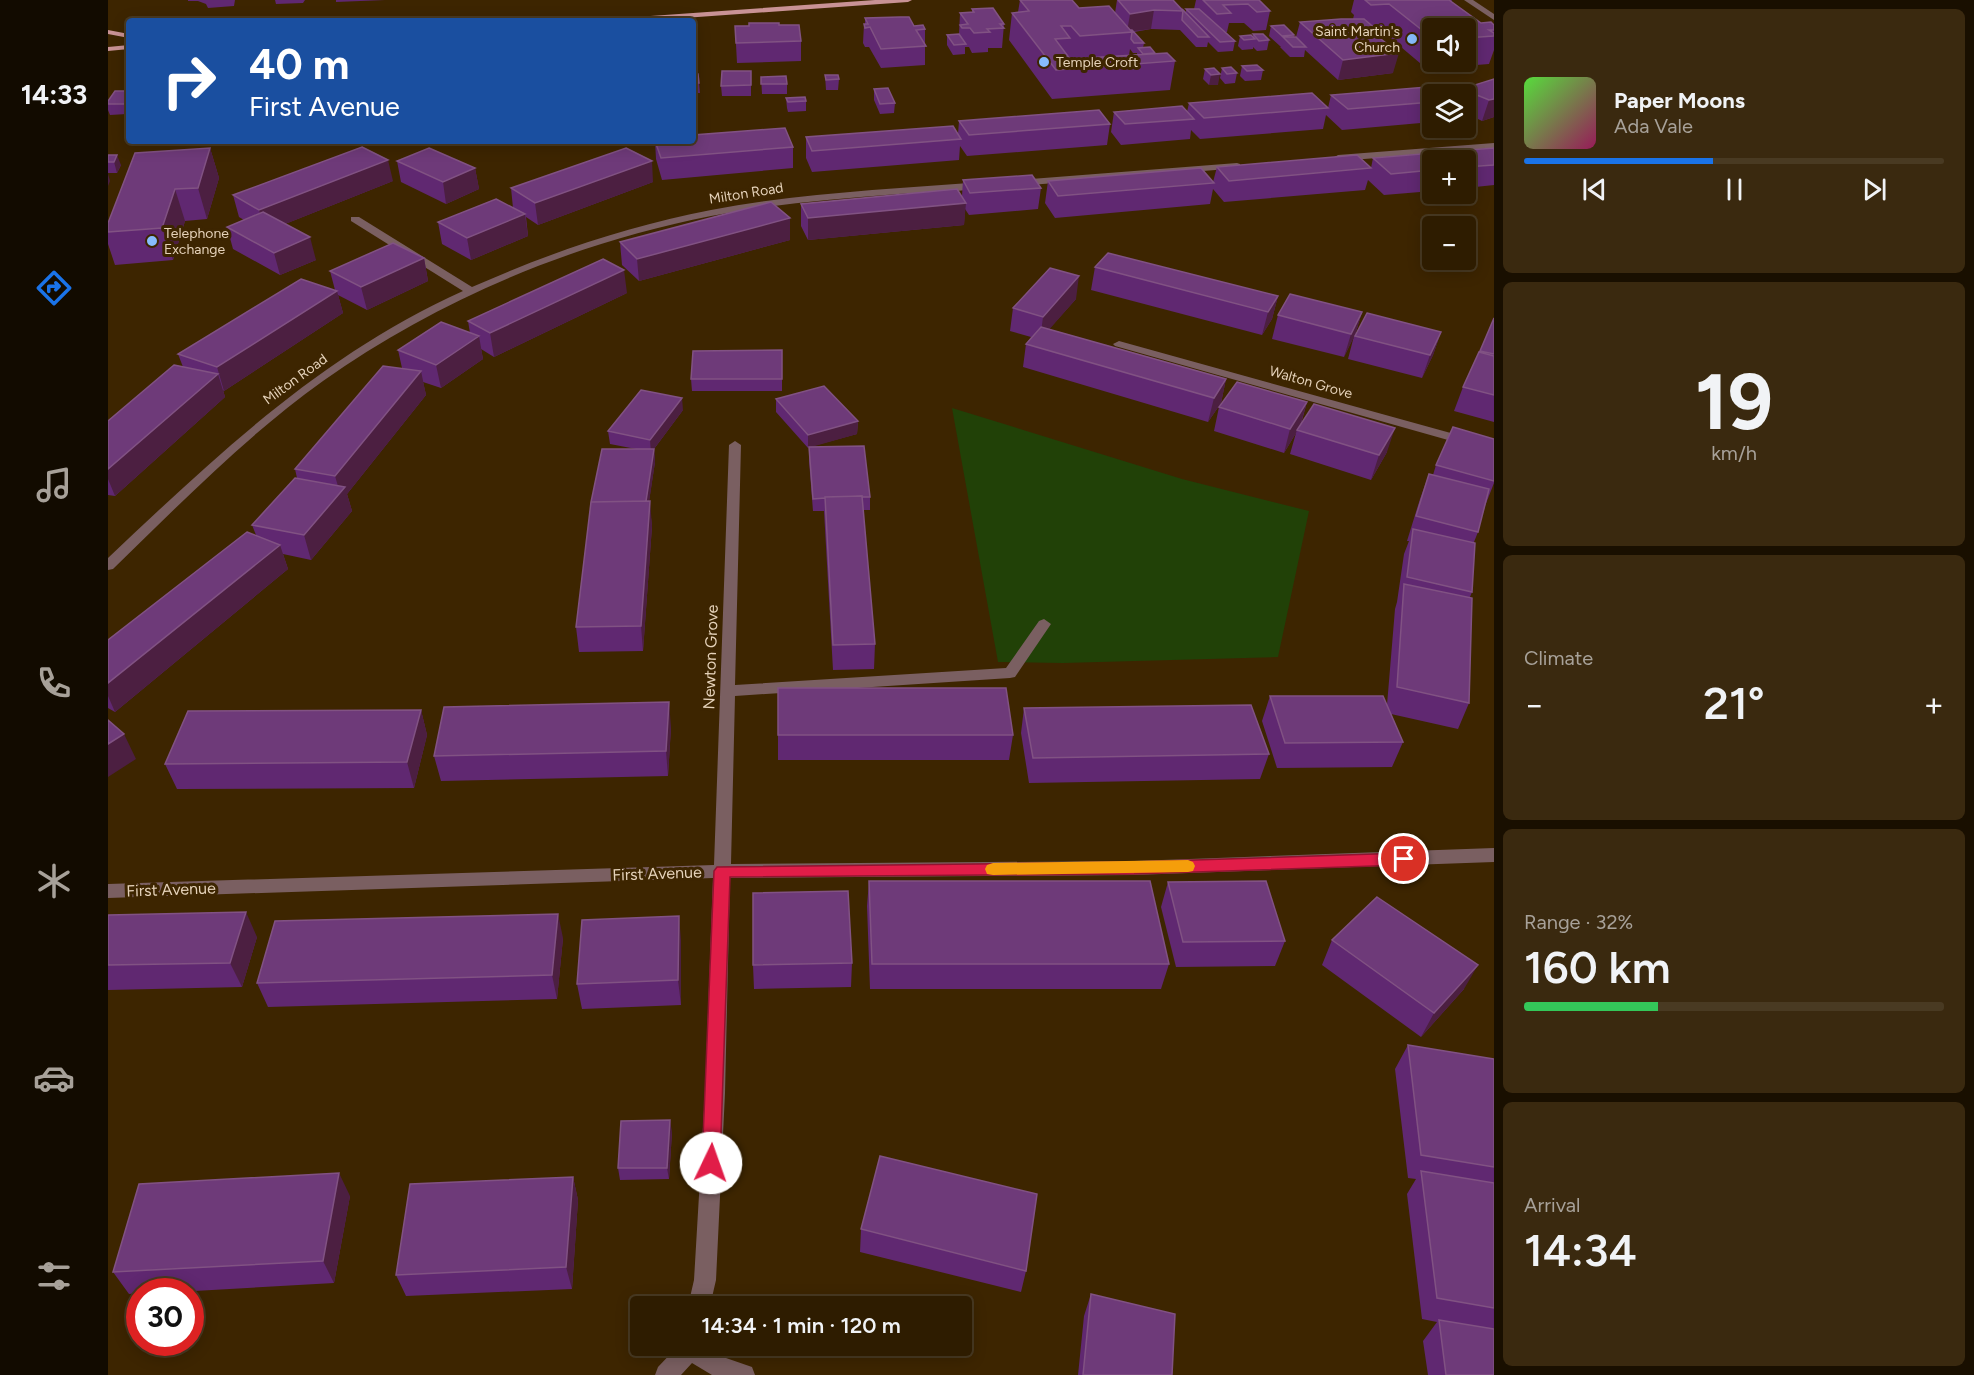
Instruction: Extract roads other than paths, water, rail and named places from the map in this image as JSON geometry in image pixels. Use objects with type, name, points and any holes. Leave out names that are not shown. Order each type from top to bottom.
[{"type":"main road","points":[[651,18],[908,0]]},
{"type":"main road","points":[[108,32],[126,35]]},
{"type":"main road","points":[[108,49],[126,47]]},
{"type":"street","points":[[1468,0],[1494,18]]},
{"type":"street","points":[[1328,159],[1494,146]]},
{"type":"street","points":[[1008,183],[1245,165]]},
{"type":"street","name":"Milton Road","points":[[108,566],[260,423],[311,384],[373,343],[471,291],[603,241],[710,213],[795,200],[997,184]]},
{"type":"street","points":[[356,219],[471,291]]},
{"type":"street","name":"Walton Grove","points":[[1119,344],[1494,449]]},
{"type":"street","name":"Newton Grove","points":[[701,1296],[705,1280],[713,1128],[735,445]]},
{"type":"street","points":[[727,691],[1010,673],[1044,624]]},
{"type":"street","name":"First Avenue","points":[[108,891],[722,871],[1134,868],[1494,855]]},
{"type":"street","points":[[666,1375],[684,1356]]},
{"type":"street","points":[[703,1356],[721,1368],[744,1375]]},
{"type":"place","name":"Saint Martin's Church","points":[[1412,39]]},
{"type":"place","name":"Temple Croft","points":[[1044,62]]},
{"type":"place","name":"Telephone Exchange","points":[[152,241]]}]
